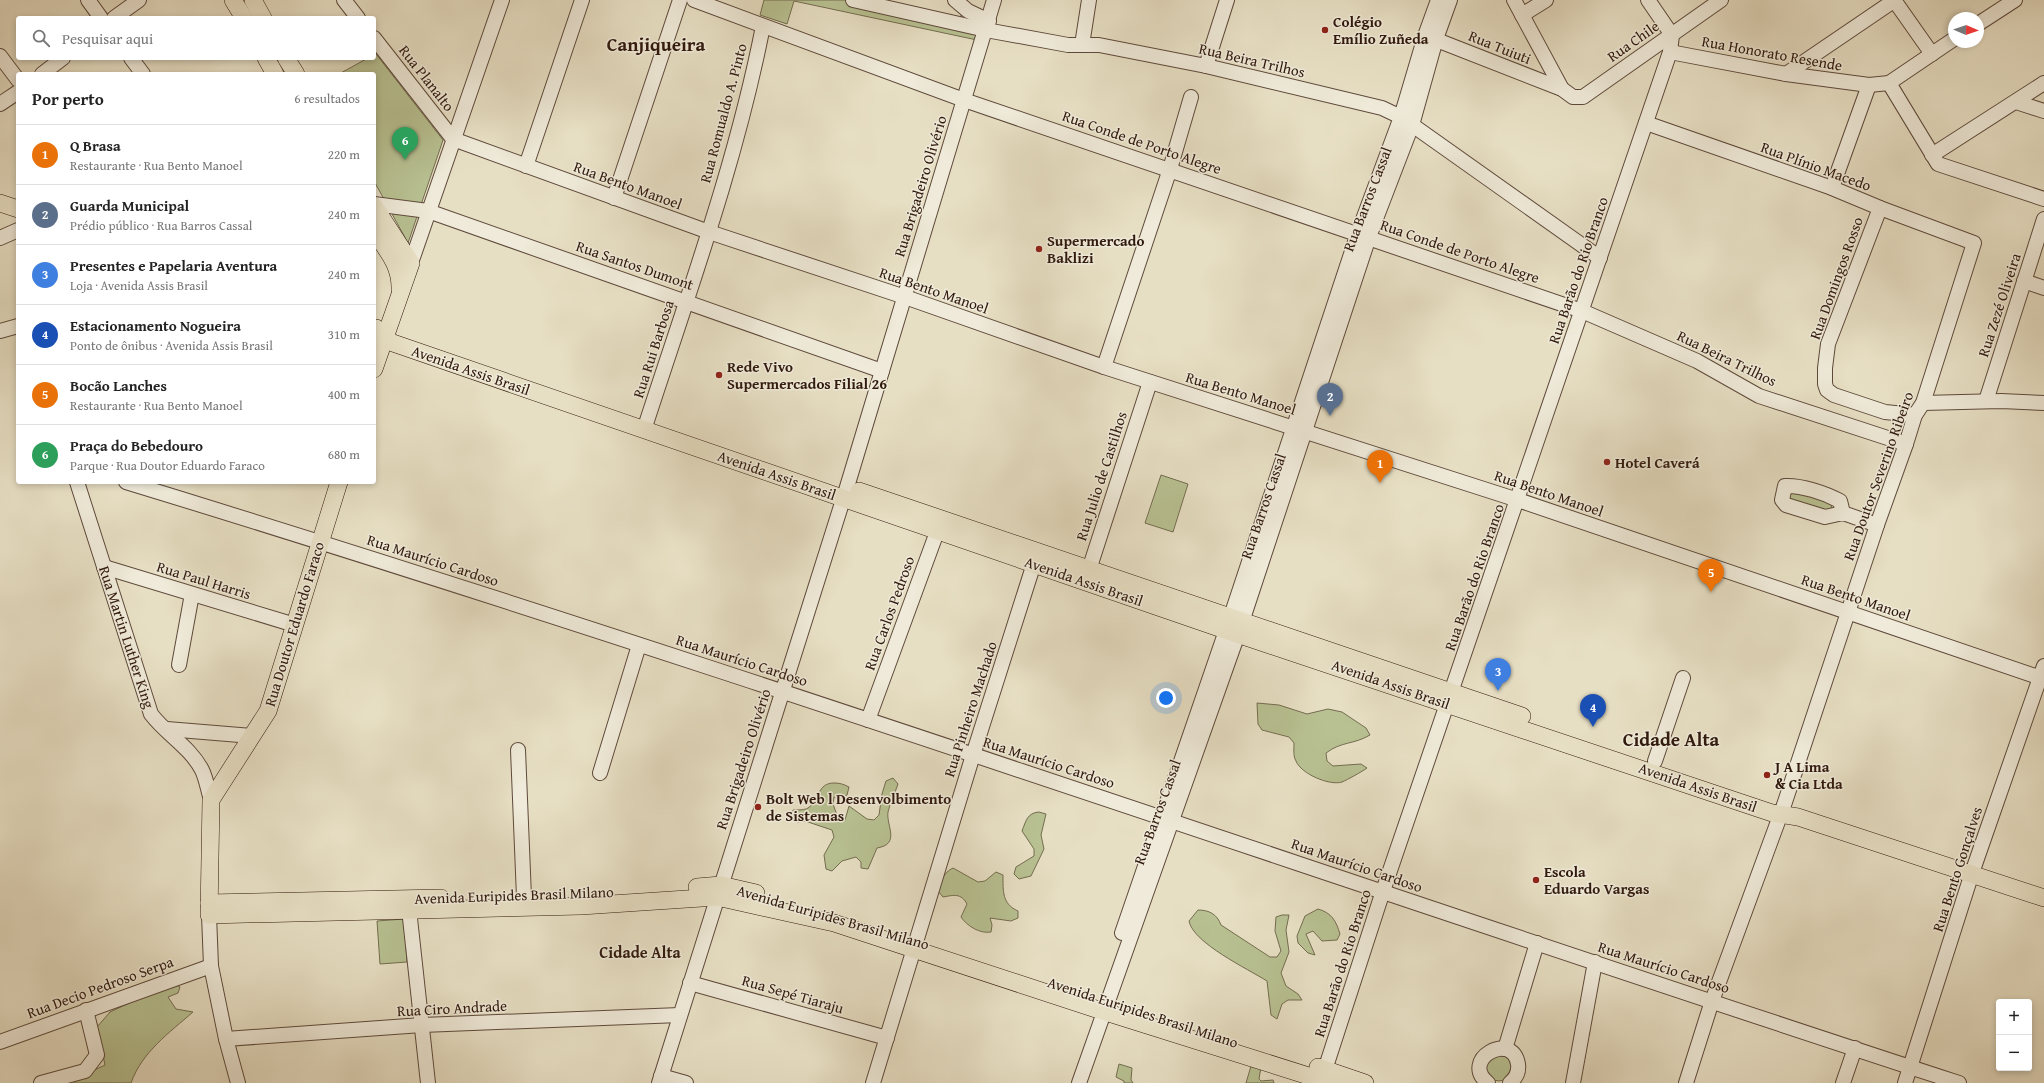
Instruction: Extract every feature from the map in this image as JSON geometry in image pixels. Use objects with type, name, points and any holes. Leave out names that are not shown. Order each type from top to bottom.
[{"type":"main road","points":[[234,0],[243,16]]},
{"type":"main road","points":[[253,0],[262,16]]},
{"type":"main road","points":[[267,60],[274,72]]},
{"type":"main road","points":[[0,203],[16,208]]},
{"type":"main road","points":[[376,208],[411,263],[400,293],[380,331],[376,356]]},
{"type":"main road","points":[[376,234],[396,264],[400,276],[400,293]]},
{"type":"main road","name":"Avenida Assis Brasil","points":[[380,331],[449,357],[646,425],[1782,810]]},
{"type":"main road","name":"Rua Doutor Eduardo Faraco","points":[[211,800],[268,710],[338,484]]},
{"type":"main road","name":"Avenida Assis Brasil","points":[[1451,698],[1656,761],[1798,817],[1972,873],[2044,898]]},
{"type":"main road","name":"Rua Martin Luther King","points":[[209,909],[211,800]]},
{"type":"main road","name":"Avenida Euripides Brasil Milano","points":[[209,909],[580,900],[719,891],[835,919],[1028,981],[1102,1008],[1215,1040],[1324,1079],[1365,1083]]},
{"type":"main road","name":"Avenida Euripides Brasil Milano","points":[[460,903],[524,897],[580,900]]},
{"type":"street","points":[[88,0],[100,16]]},
{"type":"street","points":[[117,16],[139,0]]},
{"type":"street","points":[[344,0],[356,16]]},
{"type":"street","points":[[411,263],[502,0]]},
{"type":"street","points":[[526,166],[582,0]]},
{"type":"street","points":[[614,198],[680,0]]},
{"type":"street","name":"Rua Conde de Porto Alegre","points":[[694,0],[964,100],[1170,169],[1582,311]]},
{"type":"street","name":"Rua Beira Trilhos","points":[[853,0],[989,12],[1068,45],[1099,45],[1206,66],[1382,108],[1401,117],[1600,258]]},
{"type":"street","points":[[955,0],[968,11],[989,12]]},
{"type":"street","points":[[1082,45],[1089,0]]},
{"type":"street","points":[[1206,66],[1227,0]]},
{"type":"street","name":"Rua Barros Cassal","points":[[1363,235],[1412,125],[1438,0]]},
{"type":"street","name":"Rua Barros Cassal","points":[[1079,1083],[1102,1008],[1234,625],[1401,117],[1430,37],[1450,0]]},
{"type":"street","points":[[1514,0],[1562,89]]},
{"type":"street","points":[[1522,15],[1546,0]]},
{"type":"street","points":[[1648,0],[1672,35]]},
{"type":"street","name":"Rua Chile","points":[[1562,89],[1573,97],[1583,97],[1721,0]]},
{"type":"street","points":[[1786,74],[1895,0],[1932,54]]},
{"type":"street","points":[[1984,20],[2015,0]]},
{"type":"street","name":"Rua Brigadeiro Olivério","points":[[660,1079],[845,492],[905,297],[989,12]]},
{"type":"street","name":"Rua Romualdo A. Pinto","points":[[709,232],[754,73],[763,26]]},
{"type":"street","name":"Rua Barão do Rio Branco","points":[[1324,1079],[1383,892],[1451,698],[1670,52],[1672,35]]},
{"type":"street","name":"Rua Tuiuti","points":[[1430,37],[1562,89]]},
{"type":"street","name":"Rua Planalto","points":[[376,41],[453,139]]},
{"type":"street","points":[[1948,43],[1889,83],[1932,155],[1938,164],[2044,199]]},
{"type":"street","name":"Rua Honorato Resende","points":[[1670,52],[1786,74],[1869,85],[1889,83]]},
{"type":"street","points":[[0,56],[16,77]]},
{"type":"street","points":[[44,72],[60,60]]},
{"type":"street","points":[[132,60],[142,72]]},
{"type":"street","points":[[1932,155],[2044,83]]},
{"type":"street","points":[[1832,188],[1869,85]]},
{"type":"street","points":[[0,104],[16,93]]},
{"type":"street","points":[[1104,367],[1170,169],[1191,97]]},
{"type":"street","points":[[2016,102],[2044,111]]},
{"type":"street","name":"Rua Plínio Macedo","points":[[1646,123],[1832,188],[1880,208],[1974,243]]},
{"type":"street","name":"Rua Bento Manoel","points":[[453,139],[709,232],[905,297],[1104,367],[1518,500],[1848,612],[2043,674]]},
{"type":"street","name":"Rua Santos Dumont","points":[[376,205],[428,211],[882,371]]},
{"type":"street","name":"Rua Domingos Rosso","points":[[1880,208],[1828,344],[1824,368],[1825,384],[1827,390],[1834,395],[1885,412],[1915,414]]},
{"type":"street","name":"Rua Zezé Oliveira","points":[[1986,402],[2044,219]]},
{"type":"street","points":[[0,238],[16,231]]},
{"type":"street","name":"Rua Rui Barbosa","points":[[646,425],[709,232]]},
{"type":"street","name":"Rua Doutor Severino Ribeiro","points":[[1686,1083],[1712,1001],[1782,810],[1876,525],[1906,444],[1915,414],[1923,403],[1974,243]]},
{"type":"street","points":[[2024,281],[2044,288]]},
{"type":"street","name":"Rua Beira Trilhos","points":[[1582,311],[1697,360],[1759,396],[1906,444]]},
{"type":"street","points":[[0,331],[16,327]]},
{"type":"street","name":"Rua Julio de Castilhos","points":[[1087,575],[1150,382]]},
{"type":"street","points":[[1923,403],[1986,402],[2044,404]]},
{"type":"street","name":"Rua Martin Luther King","points":[[78,484],[151,714],[192,756],[202,770],[211,800]]},
{"type":"street","name":"Rua Maurício Cardoso","points":[[135,484],[320,541],[782,691],[1959,1083]]},
{"type":"street","points":[[1843,513],[1876,525]]},
{"type":"street","name":"Rua Carlos Pedroso","points":[[868,720],[940,524]]},
{"type":"street","name":"Rua Pinheiro Machado","points":[[873,1083],[972,755],[1036,558]]},
{"type":"street","name":"Rua Paul Harris","points":[[104,567],[295,625]]},
{"type":"street","points":[[179,665],[192,594]]},
{"type":"street","points":[[600,773],[639,645]]},
{"type":"street","name":"Rua Bento Gonçalves","points":[[1905,1083],[1972,873],[2043,674]]},
{"type":"street","points":[[1656,761],[1683,678]]},
{"type":"street","points":[[167,729],[252,736]]},
{"type":"street","points":[[518,750],[524,897]]},
{"type":"street","points":[[408,905],[428,1083]]},
{"type":"street","name":"Rua Martin Luther King","points":[[209,909],[211,966],[226,1040],[238,1083]]},
{"type":"street","points":[[1505,1049],[1537,943]]},
{"type":"street","points":[[1573,1083],[1594,962]]},
{"type":"street","name":"Rua Decio Pedroso Serpa","points":[[0,1042],[211,966]]},
{"type":"street","name":"Rua Sepé Tiaraju","points":[[690,983],[886,1038]]},
{"type":"street","points":[[41,1083],[85,1071],[97,1055],[86,1010]]},
{"type":"street","name":"Rua Ciro Andrade","points":[[226,1040],[422,1025],[680,1014]]},
{"type":"street","points":[[1843,1083],[1855,1048]]},
{"type":"street","points":[[1488,1083],[1482,1075],[1480,1069],[1483,1057],[1492,1049],[1505,1049],[1515,1056],[1518,1062],[1517,1075],[1510,1083]]},
{"type":"street","points":[[660,1079],[686,1083]]},
{"type":"green space","points":[[764,0],[872,0],[960,19],[962,12],[982,23],[977,40],[794,1],[787,24],[760,15]]},
{"type":"green space","points":[[376,54],[443,140],[408,243],[376,185],[376,72],[343,72],[364,60],[376,60]]},
{"type":"green space","points":[[1161,475],[1188,484],[1173,532],[1145,523]]},
{"type":"green space","points":[[1789,488],[1833,502],[1829,514],[1785,500]]},
{"type":"green space","points":[[1257,703],[1279,705],[1307,714],[1328,709],[1342,712],[1366,728],[1370,735],[1332,749],[1326,753],[1327,761],[1333,766],[1361,764],[1367,768],[1342,782],[1337,783],[1323,781],[1316,778],[1299,766],[1294,755],[1294,743],[1289,737],[1262,730],[1258,724]]},
{"type":"green space","points":[[893,778],[898,784],[888,812],[891,834],[889,843],[877,848],[868,869],[861,868],[861,862],[856,857],[842,861],[832,871],[826,869],[824,855],[834,837],[832,830],[805,821],[797,822],[792,817],[793,810],[803,810],[808,808],[815,801],[824,786],[838,783],[849,787],[847,795],[841,798],[834,797],[833,804],[838,818],[845,820],[849,806],[867,819],[874,820],[879,815],[882,794],[886,781]]},
{"type":"green space","points":[[1039,812],[1046,814],[1041,835],[1044,849],[1031,876],[1019,879],[1014,874],[1016,867],[1034,856],[1034,849],[1022,831],[1029,816]]},
{"type":"green space","points":[[953,868],[978,882],[985,881],[996,872],[1003,875],[1004,896],[1009,905],[1018,911],[1018,918],[1011,921],[990,918],[992,925],[991,932],[978,931],[970,926],[961,917],[967,904],[965,900],[960,896],[943,897],[938,891],[941,881]]},
{"type":"green space","points":[[1318,909],[1327,913],[1333,918],[1340,934],[1337,940],[1322,941],[1313,931],[1306,934],[1315,955],[1308,953],[1298,943],[1297,936],[1305,916]]},
{"type":"green space","points":[[1198,910],[1212,913],[1221,925],[1270,957],[1277,957],[1281,951],[1275,931],[1276,917],[1289,915],[1286,930],[1289,952],[1281,973],[1286,986],[1298,994],[1302,1000],[1288,1000],[1282,1004],[1277,1019],[1271,1015],[1267,981],[1222,955],[1200,938],[1189,921]]},
{"type":"green space","points":[[404,919],[407,962],[380,964],[377,921]]},
{"type":"green space","points":[[172,983],[180,987],[178,993],[168,997],[176,1009],[193,1012],[149,1052],[131,1083],[67,1083],[105,1065],[97,1027],[110,1012]]},
{"type":"green space","points":[[1499,1055],[1508,1059],[1512,1068],[1508,1077],[1499,1081],[1490,1077],[1486,1068],[1490,1059]]},
{"type":"green space","points":[[1119,1064],[1132,1068],[1131,1080],[1133,1083],[1124,1083],[1124,1081],[1116,1077]]},
{"type":"green space","points":[[1251,1066],[1261,1067],[1259,1079],[1261,1081],[1273,1080],[1274,1083],[1246,1083]]},
{"type":"place","name":"Colégio Emílio Zuñeda","points":[[1325,30]]},
{"type":"place","name":"Praça do Bebedouro","points":[[405,160]]},
{"type":"place","name":"Supermercado Baklizi","points":[[1039,249]]},
{"type":"place","name":"Rede Vivo Supermercados Filial 26","points":[[719,375]]},
{"type":"place","name":"Guarda Municipal","points":[[1330,416]]},
{"type":"place","name":"Hotel Caverá","points":[[1607,462]]},
{"type":"place","name":"Q Brasa","points":[[1380,483]]},
{"type":"place","name":"Bocão Lanches","points":[[1711,592]]},
{"type":"place","name":"Presentes e Papelaria Aventura","points":[[1498,691]]},
{"type":"place","name":"Estacionamento Nogueira","points":[[1593,727]]},
{"type":"place","name":"J A Lima & Cia Ltda","points":[[1767,775]]},
{"type":"place","name":"Bolt Web l Desenvolbimento de Sistemas","points":[[758,807]]},
{"type":"place","name":"Escola Eduardo Vargas","points":[[1536,880]]},
{"type":"district","name":"Canjiqueira","points":[[656,44]]},
{"type":"district","name":"Cidade Alta","points":[[1671,739]]},
{"type":"district","name":"Cidade Alta","points":[[640,952]]}]
